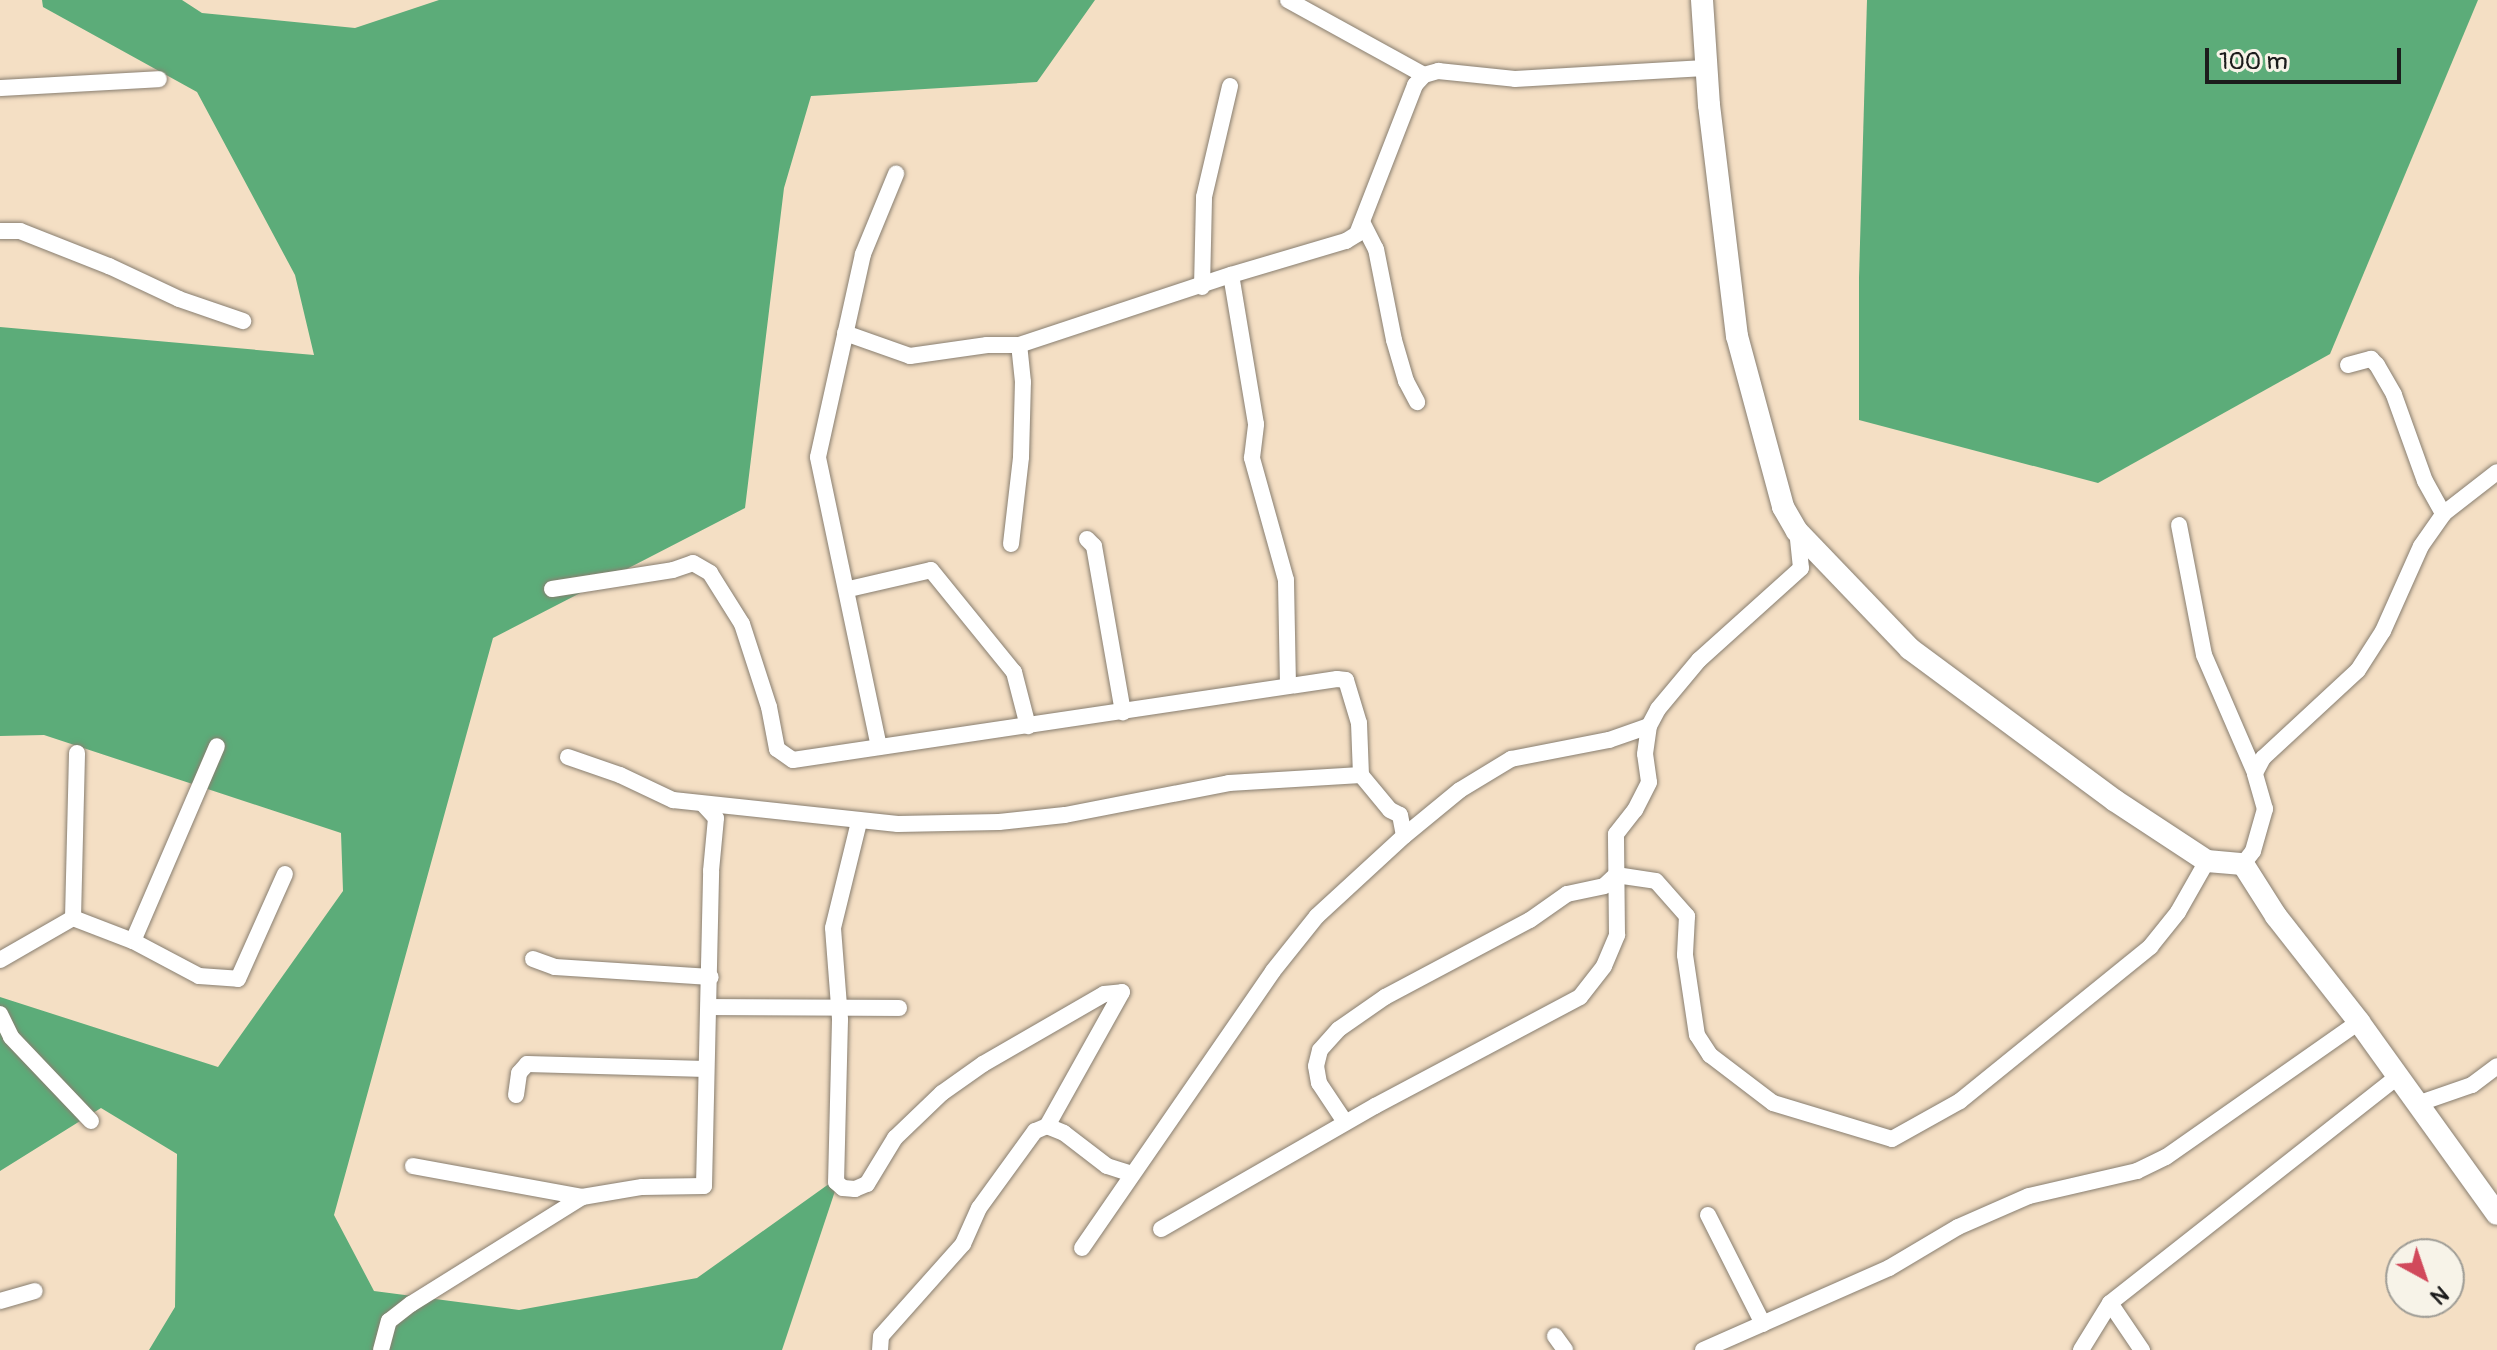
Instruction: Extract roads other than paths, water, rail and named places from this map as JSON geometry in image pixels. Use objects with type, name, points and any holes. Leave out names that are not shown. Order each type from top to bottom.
[{"type":"street","points":[[1288,0],[1424,75]]},
{"type":"street","points":[[1702,0],[1705,68],[1737,336],[1783,507],[1797,531],[1910,649],[2114,800],[2207,861],[2243,864]]},
{"type":"street","points":[[845,333],[910,356],[987,345],[1019,345],[1231,275],[1346,241],[1357,234],[1415,85],[1424,75],[1438,71],[1515,79],[1705,68]]},
{"type":"street","points":[[0,88],[159,79]]},
{"type":"street","points":[[1202,287],[1204,197],[1230,86]]},
{"type":"street","points":[[879,747],[849,589],[818,457],[863,254],[896,174]]},
{"type":"street","points":[[1362,222],[1376,249],[1394,340],[1417,402]]},
{"type":"street","points":[[0,231],[20,231],[109,266],[179,299],[243,321]]},
{"type":"street","points":[[1231,275],[1256,424],[1252,458],[1286,580],[1288,686]]},
{"type":"street","points":[[1011,544],[1021,457],[1023,382],[1019,345]]},
{"type":"street","points":[[2348,365],[2371,359],[2377,365],[2394,395],[2425,481],[2443,514]]},
{"type":"street","points":[[2255,773],[2263,758],[2358,670],[2371,653],[2421,546],[2443,514],[2497,473]]},
{"type":"street","points":[[2179,525],[2204,655],[2255,773],[2265,809],[2253,851],[2243,864]]},
{"type":"street","points":[[1161,1229],[1345,1122],[1580,997],[1604,966],[1617,935],[1616,834],[1635,810],[1649,782],[1645,754],[1649,726],[1658,709],[1699,660],[1801,568],[1797,531]]},
{"type":"street","points":[[1087,539],[1094,546],[1123,712]]},
{"type":"street","points":[[552,589],[673,570],[693,563],[710,573],[742,624],[769,707],[777,749],[793,760],[1346,680],[1359,723],[1361,775],[1390,810],[1400,815],[1404,836]]},
{"type":"street","points":[[849,589],[931,570],[1014,672],[1028,726]]},
{"type":"street","points":[[1082,1248],[1273,971],[1317,916],[1404,836],[1460,790],[1511,759],[1609,740],[1649,726]]},
{"type":"street","points":[[133,941],[217,746]]},
{"type":"street","points":[[73,918],[77,753]]},
{"type":"street","points":[[568,757],[620,775],[673,800],[859,822],[999,822],[1065,815],[1229,783],[1361,775]]},
{"type":"street","points":[[413,1166],[582,1197],[642,1187],[704,1186],[711,871],[716,818],[704,805]]},
{"type":"street","points":[[859,822],[833,928],[839,1009],[836,1182],[843,1188],[855,1189],[867,1184],[895,1138],[942,1093],[983,1064],[1104,994],[1122,992],[1047,1126],[1035,1131],[979,1208],[963,1244],[881,1336],[880,1350]]},
{"type":"street","points":[[1616,875],[1656,881],[1687,916],[1685,955],[1697,1035],[1710,1055],[1773,1103],[1892,1139],[1960,1101],[2150,947],[2178,912],[2207,861]]},
{"type":"street","points":[[2243,864],[2276,916],[2359,1022],[2396,1078],[2497,1214]]},
{"type":"street","points":[[73,918],[133,941],[199,976],[238,979],[285,874]]},
{"type":"street","points":[[1345,1122],[1319,1083],[1316,1066],[1320,1050],[1339,1029],[1385,997],[1530,920],[1567,894],[1604,886],[1616,875]]},
{"type":"street","points":[[0,960],[73,918]]},
{"type":"street","points":[[533,959],[555,967],[711,977]]},
{"type":"street","points":[[709,1007],[899,1008]]},
{"type":"street","points":[[0,1014],[5,1039],[91,1121]]},
{"type":"street","points":[[1703,1350],[1889,1268],[1958,1227],[2029,1196],[2137,1171],[2166,1157],[2359,1022]]},
{"type":"street","points":[[516,1095],[519,1073],[527,1064],[706,1069]]},
{"type":"street","points":[[2417,1104],[2472,1085],[2497,1066]]},
{"type":"street","points":[[2081,1350],[2110,1303],[2396,1078]]},
{"type":"street","points":[[1047,1126],[1064,1133],[1107,1166],[1131,1174]]},
{"type":"street","points":[[381,1350],[389,1321],[411,1304],[582,1197]]},
{"type":"street","points":[[1708,1215],[1763,1324]]},
{"type":"street","points":[[0,1301],[35,1291]]},
{"type":"street","points":[[2110,1303],[2142,1350]]},
{"type":"street","points":[[1555,1336],[1565,1350]]}]
